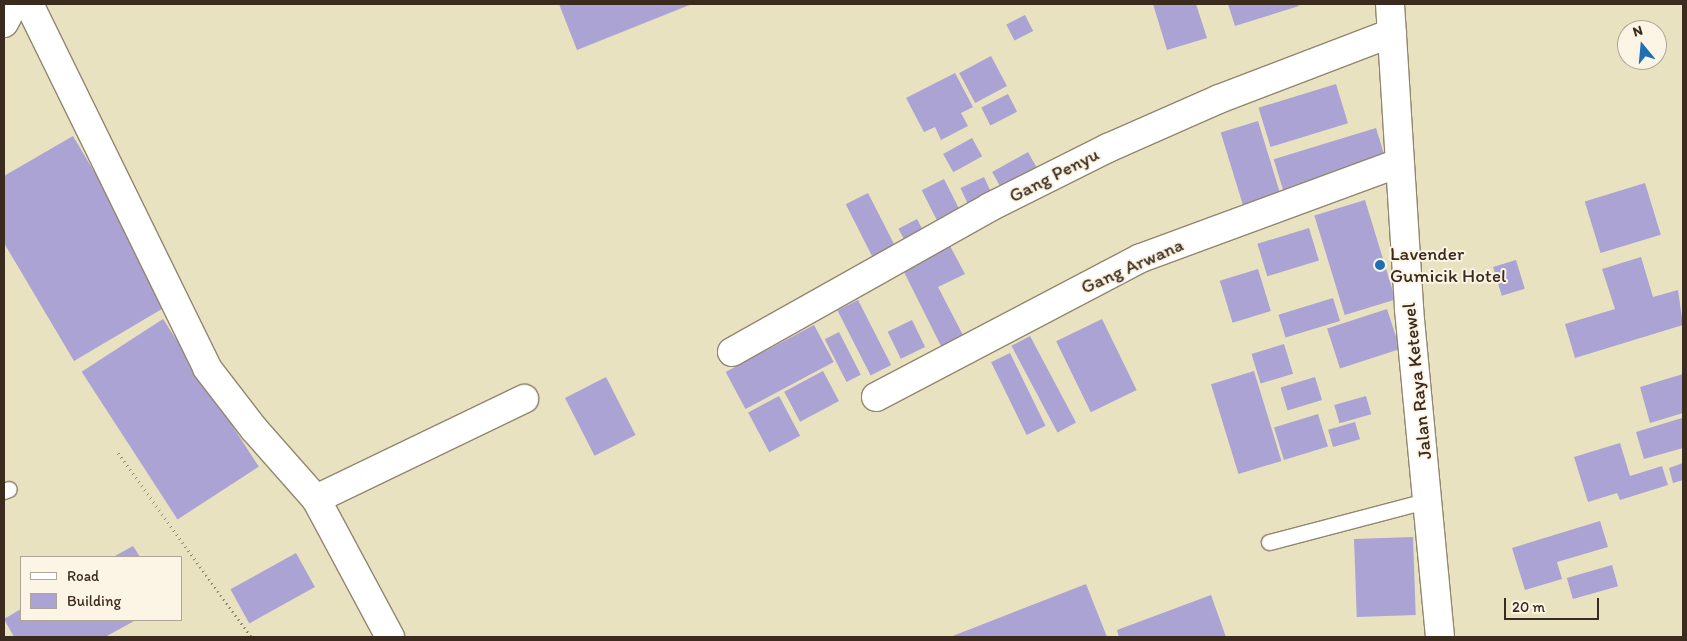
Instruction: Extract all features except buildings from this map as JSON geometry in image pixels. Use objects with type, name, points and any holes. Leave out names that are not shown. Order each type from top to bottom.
[{"type":"street","points":[[4,23],[14,4]]},
{"type":"street","points":[[29,4],[207,368],[254,429],[316,499],[390,637]]},
{"type":"street","name":"Jalan Raya Ketewel","points":[[1390,4],[1400,163],[1429,500],[1434,636]]},
{"type":"street","name":"Gang Penyu","points":[[732,352],[990,207],[1108,148],[1219,98],[1392,33]]},
{"type":"street","name":"Gang Arwana","points":[[876,397],[1141,258],[1400,163]]},
{"type":"street","points":[[316,499],[524,399]]},
{"type":"lane","points":[[1269,542],[1429,500]]},
{"type":"path","points":[[118,453],[251,637]]},
{"type":"place","name":"Lavender Gumicik Hotel","points":[[1380,265]]}]
